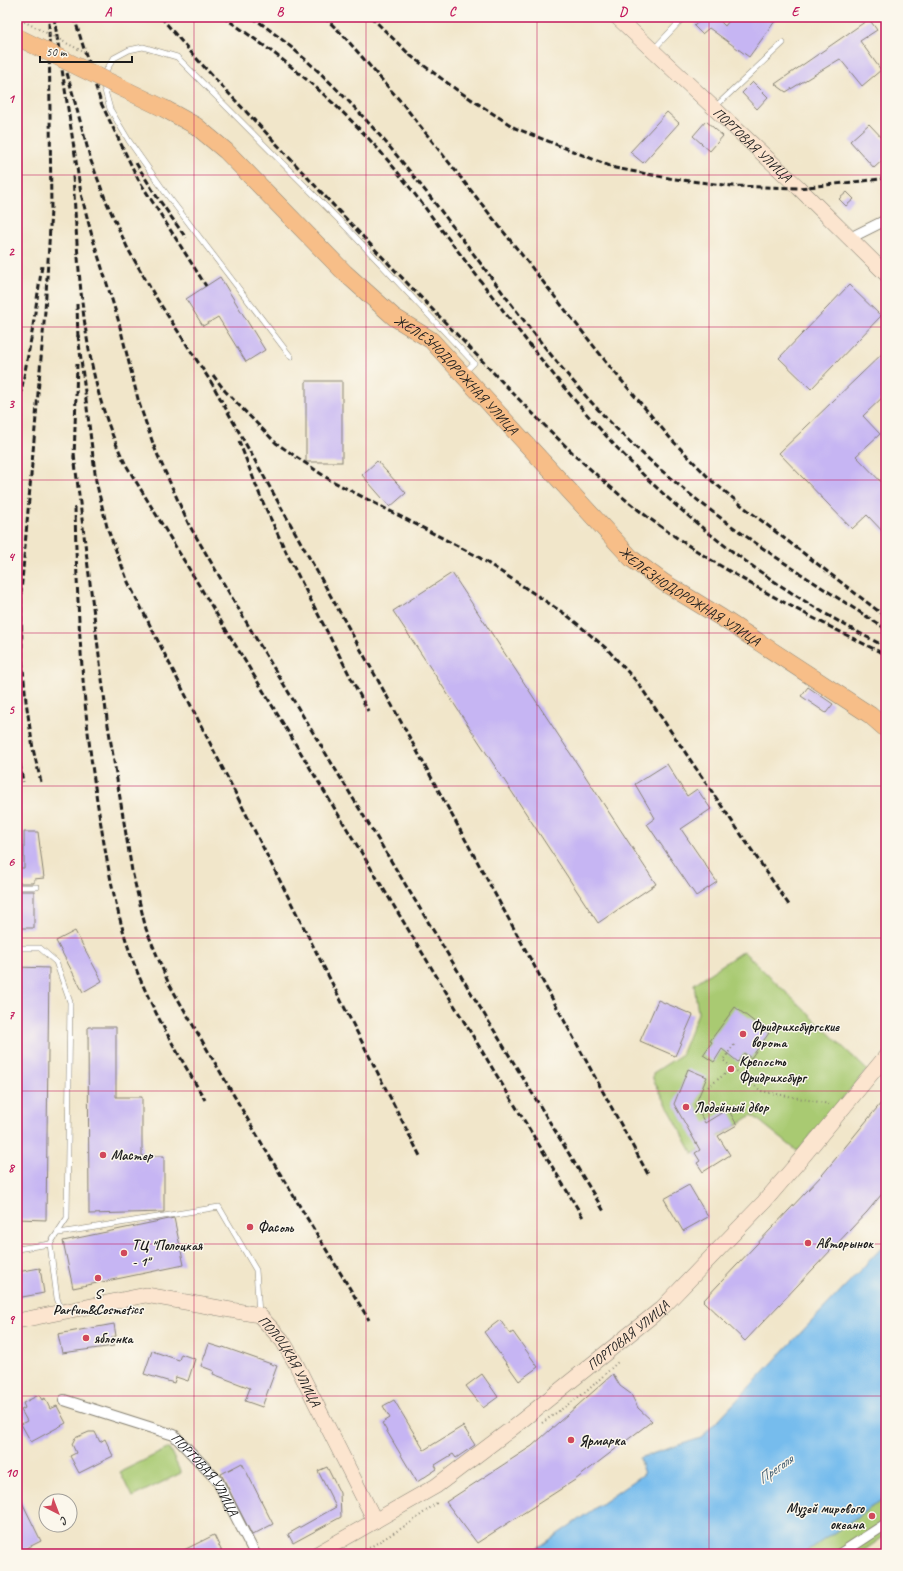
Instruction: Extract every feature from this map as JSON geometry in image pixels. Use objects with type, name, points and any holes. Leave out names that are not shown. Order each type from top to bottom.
[{"type":"main road","name":"ПОРТОВАЯ УЛИЦА","points":[[617,17],[714,108],[886,274]]},
{"type":"main road","name":"ЖЕЛЕЗНОДОРОЖНАЯ УЛИЦА","points":[[17,37],[165,109],[196,126],[226,151],[346,273],[394,317],[431,340],[632,559],[663,582],[722,618],[870,715],[886,728]]},
{"type":"main road","name":"ПОРТОВАЯ УЛИЦА","points":[[317,1554],[436,1486],[510,1430],[662,1308],[764,1202],[886,1056]]},
{"type":"main road","name":"ПОЛОЦКАЯ УЛИЦА","points":[[17,1321],[146,1295],[259,1315],[282,1340],[295,1362],[375,1521]]},
{"type":"street","points":[[850,238],[886,220]]},
{"type":"street","name":"ПОРТОВАЯ УЛИЦА","points":[[64,1400],[174,1435],[217,1480],[255,1554]]},
{"type":"street","points":[[840,1554],[886,1524]]},
{"type":"lane","points":[[653,51],[684,17]]},
{"type":"lane","points":[[714,108],[783,43]]},
{"type":"lane","points":[[291,357],[165,192],[125,134],[110,109],[104,87],[107,69],[114,58],[129,50],[143,47],[177,57],[343,224],[474,363],[463,374]]},
{"type":"lane","points":[[17,887],[37,887]]},
{"type":"lane","points":[[17,948],[40,948],[56,962],[70,1002],[67,1218],[59,1233],[50,1244],[17,1249]]},
{"type":"lane","points":[[59,1233],[219,1207],[256,1270],[259,1315]]},
{"type":"lane","points":[[50,1244],[57,1298],[61,1311]]},
{"type":"path","points":[[734,1045],[724,1060],[761,1091],[844,1106]]},
{"type":"path","points":[[708,1087],[733,1068]]},
{"type":"green space","points":[[743,951],[867,1070],[797,1151],[752,1115],[693,1154],[653,1079],[653,1073],[681,1055],[698,1013],[694,984]]},
{"type":"green space","points":[[169,1448],[181,1473],[132,1497],[120,1472]]},
{"type":"green space","name":"Музей мирового океана","points":[[886,1497],[886,1535],[859,1554],[803,1554]]},
{"type":"water","name":"Преголя","points":[[886,1243],[886,1497],[803,1554],[529,1554],[644,1474],[639,1458],[701,1438]]},
{"type":"building","points":[[704,17],[716,17],[725,26],[732,17],[778,17],[749,57],[709,28],[702,34],[694,26]]},
{"type":"building","points":[[869,19],[877,30],[860,41],[881,70],[862,86],[840,59],[786,92],[775,84]]},
{"type":"building","points":[[753,82],[768,97],[757,109],[742,93]]},
{"type":"building","points":[[667,112],[679,123],[643,163],[630,152]]},
{"type":"building","points":[[706,121],[723,136],[710,151],[693,136]]},
{"type":"building","points":[[869,124],[886,142],[886,157],[874,168],[850,141]]},
{"type":"building","points":[[847,192],[854,199],[846,206],[839,199]]},
{"type":"building","points":[[220,277],[265,350],[246,362],[218,317],[203,326],[186,299]]},
{"type":"building","points":[[849,285],[881,316],[811,389],[779,358]]},
{"type":"building","points":[[886,350],[886,394],[863,416],[880,434],[856,456],[886,487],[886,535],[867,515],[852,529],[779,453]]},
{"type":"building","points":[[306,381],[342,381],[342,462],[306,462]]},
{"type":"building","points":[[377,461],[406,493],[390,507],[362,475]]},
{"type":"building","points":[[452,573],[656,884],[598,923],[393,611]]},
{"type":"building","points":[[808,687],[833,704],[826,713],[801,696]]},
{"type":"building","points":[[667,764],[687,796],[697,789],[711,809],[681,829],[717,882],[696,896],[647,824],[655,818],[635,784]]},
{"type":"building","points":[[24,832],[38,832],[44,878],[34,879],[34,883],[17,883],[17,868],[24,868]]},
{"type":"building","points":[[17,891],[34,891],[34,928],[17,928]]},
{"type":"building","points":[[75,931],[102,981],[83,992],[56,941]]},
{"type":"building","points":[[17,967],[49,968],[46,1220],[17,1219]]},
{"type":"building","points":[[658,1000],[693,1015],[675,1056],[640,1041]]},
{"type":"building","name":"Фридрихсбургские ворота","points":[[735,1007],[769,1033],[751,1058],[744,1053],[738,1062],[722,1049],[714,1062],[703,1055],[712,1042],[710,1041]]},
{"type":"building","points":[[88,1027],[116,1027],[116,1097],[142,1097],[142,1156],[164,1156],[164,1212],[89,1214]]},
{"type":"building","name":"Лодейный двор","points":[[688,1069],[707,1077],[695,1105],[705,1123],[728,1109],[737,1125],[718,1136],[730,1155],[703,1172],[697,1163],[700,1161],[695,1153],[700,1150],[674,1104]]},
{"type":"building","name":"Авторынок","points":[[886,1097],[886,1189],[867,1212],[745,1341],[703,1301],[823,1174]]},
{"type":"building","points":[[689,1185],[708,1217],[683,1231],[664,1199]]},
{"type":"building","name":"ТЦ \"Полоцкая - 1\"","points":[[174,1218],[184,1265],[73,1288],[63,1241]]},
{"type":"building","points":[[40,1268],[44,1293],[17,1298],[17,1272]]},
{"type":"building","points":[[500,1320],[510,1334],[513,1332],[538,1367],[519,1381],[484,1332]]},
{"type":"building","name":"яблонка","points":[[114,1324],[116,1336],[112,1337],[114,1346],[62,1353],[58,1334]]},
{"type":"building","points":[[209,1344],[223,1347],[277,1366],[262,1407],[245,1401],[250,1388],[213,1374],[214,1371],[201,1366]]},
{"type":"building","points":[[152,1351],[179,1360],[181,1354],[195,1359],[188,1381],[176,1377],[174,1383],[144,1374]]},
{"type":"building","points":[[482,1374],[498,1397],[483,1408],[466,1386]]},
{"type":"building","points":[[613,1374],[620,1386],[631,1394],[638,1408],[652,1421],[575,1480],[477,1543],[446,1502],[532,1446]]},
{"type":"building","points":[[39,1395],[42,1400],[45,1398],[50,1409],[57,1406],[66,1423],[31,1442],[21,1424],[27,1421],[21,1410],[25,1408],[23,1403]]},
{"type":"building","points":[[394,1400],[424,1450],[463,1426],[475,1445],[456,1458],[453,1454],[435,1465],[437,1469],[417,1482],[382,1423],[390,1418],[383,1406]]},
{"type":"building","points":[[89,1432],[95,1432],[100,1442],[105,1439],[113,1456],[79,1473],[70,1456],[76,1453],[72,1444],[75,1438]]},
{"type":"building","points":[[242,1463],[273,1524],[252,1535],[221,1474]]},
{"type":"building","points":[[327,1467],[340,1493],[341,1517],[293,1543],[288,1534],[336,1507],[318,1471]]},
{"type":"building","points":[[17,1492],[41,1541],[17,1553]]},
{"type":"building","points":[[214,1535],[223,1554],[176,1554]]},
{"type":"railway","points":[[41,782],[33,749],[26,701],[22,658],[21,593],[45,311],[51,210],[49,17]]},
{"type":"railway","points":[[54,17],[81,194],[92,236],[118,319],[139,403],[155,449],[188,523],[258,642],[605,1213]]},
{"type":"railway","points":[[74,17],[101,103],[138,179],[206,286]]},
{"type":"railway","points":[[161,17],[216,80],[373,248],[540,420],[623,498],[653,521],[709,559],[796,609],[886,655]]},
{"type":"railway","points":[[223,17],[262,44],[317,89],[369,139],[408,185],[559,382],[600,429],[663,494],[732,552],[769,578],[807,603],[886,647]]},
{"type":"railway","points":[[252,17],[302,56],[347,100],[389,146],[429,195],[544,346],[584,394],[618,430],[689,494],[765,550],[886,629]]},
{"type":"railway","points":[[324,17],[342,34],[402,103],[611,368],[671,439],[712,481],[886,617]]},
{"type":"railway","points":[[371,17],[411,56],[457,90],[515,128],[615,168],[674,179],[732,186],[799,188],[880,179],[886,177]]},
{"type":"railway","points":[[67,73],[91,161],[106,201],[128,249],[155,296],[211,382],[394,709],[649,1176]]},
{"type":"railway","points":[[136,163],[155,194],[186,238]]},
{"type":"railway","points":[[73,176],[77,250],[85,324],[91,361],[111,431],[126,465],[584,1219]]},
{"type":"railway","points":[[17,414],[31,339],[42,266]]},
{"type":"railway","points":[[77,304],[78,340]]},
{"type":"railway","points":[[78,335],[96,481],[107,527],[128,582],[420,1156]]},
{"type":"railway","points":[[74,459],[77,364]]},
{"type":"railway","points":[[213,375],[225,391],[276,443],[330,480],[477,556],[568,616],[607,649],[638,683],[789,905]]},
{"type":"railway","points":[[17,440],[22,409]]},
{"type":"railway","points":[[239,441],[261,498],[287,554],[368,711]]},
{"type":"railway","points":[[74,455],[107,719],[132,871],[146,929],[168,982],[265,1149],[369,1320]]},
{"type":"railway","points":[[75,507],[79,627],[85,706],[95,786],[114,895],[125,937],[140,980],[160,1021],[205,1100]]},
{"type":"railway","points":[[17,746],[23,782]]},
{"type":"place","name":"Фридрихсбургские ворота","points":[[743,1034]]},
{"type":"place","name":"Крепость Фридрихсбург","points":[[731,1069]]},
{"type":"place","name":"Лодейный двор","points":[[686,1107]]},
{"type":"place","name":"Мастер","points":[[103,1155]]},
{"type":"place","name":"Фасоль","points":[[250,1227]]},
{"type":"place","name":"Авторынок","points":[[808,1243]]},
{"type":"place","name":"ТЦ \"Полоцкая - 1\"","points":[[124,1253]]},
{"type":"place","name":"S Parfum&Cosmetics","points":[[98,1278]]},
{"type":"place","name":"яблонка","points":[[86,1338]]},
{"type":"place","name":"Ярмарка","points":[[571,1440]]},
{"type":"place","name":"Музей мирового океана","points":[[872,1516]]}]
